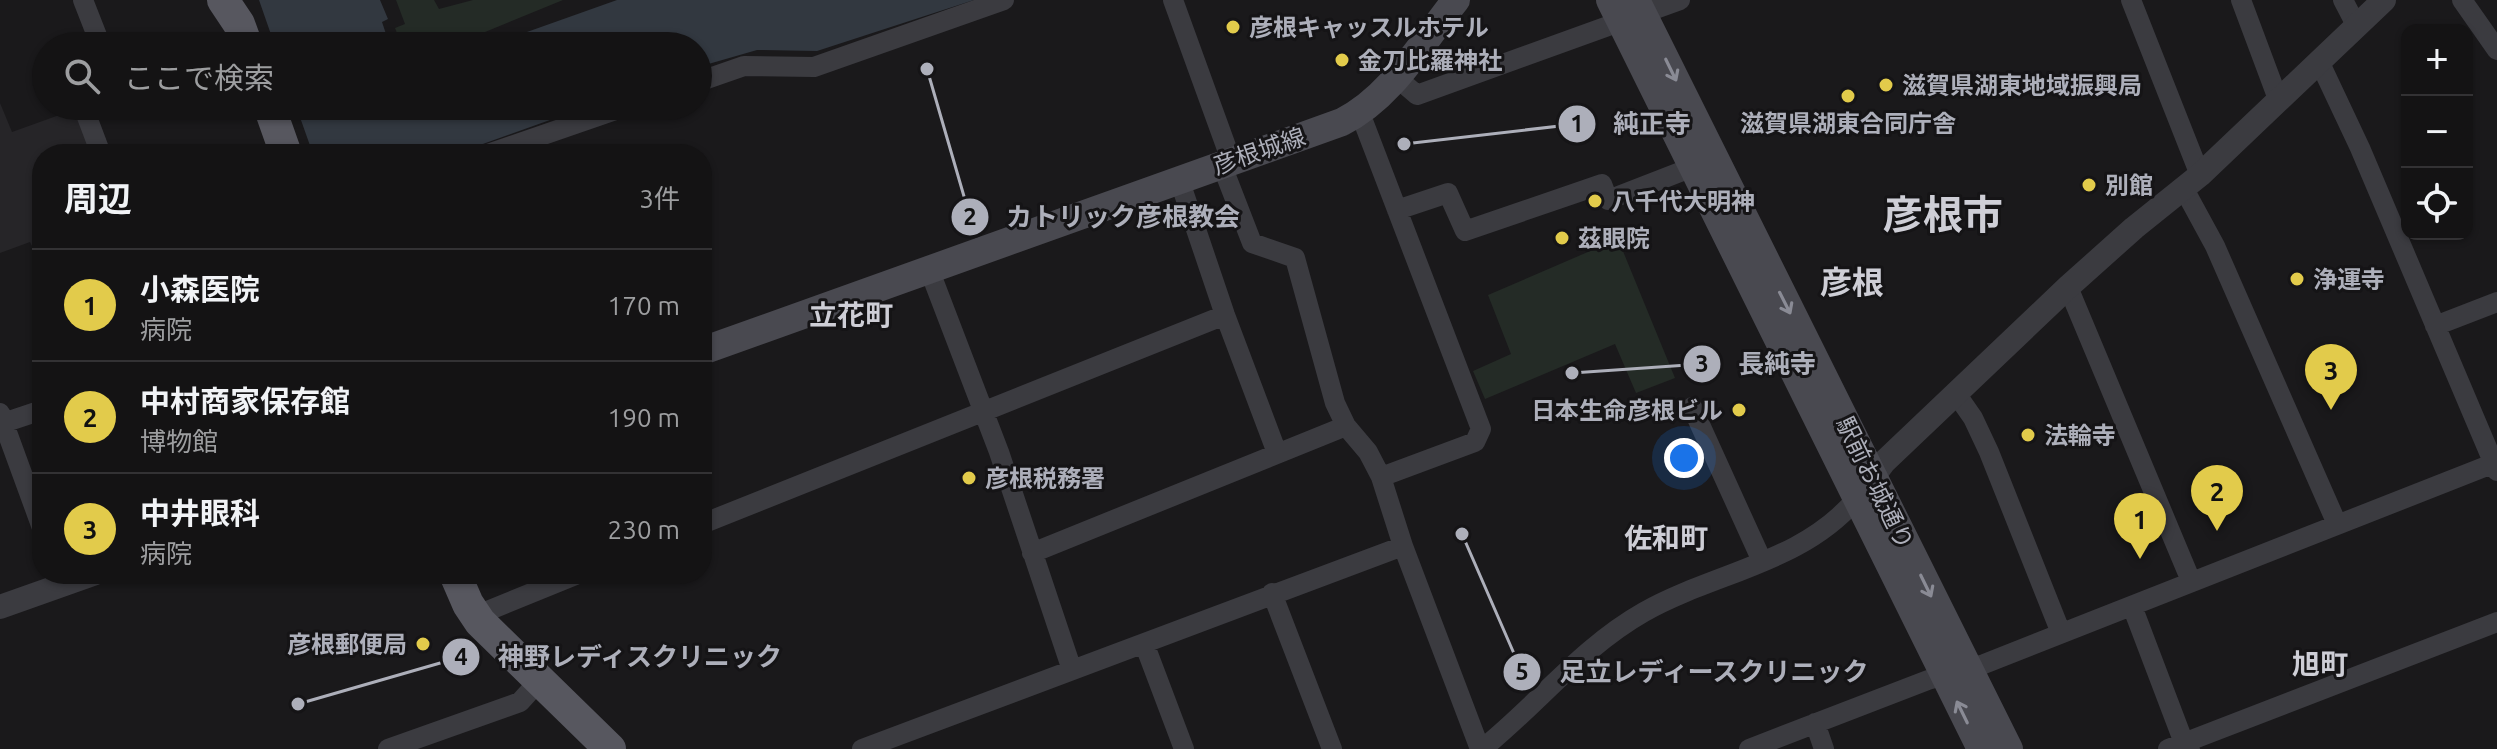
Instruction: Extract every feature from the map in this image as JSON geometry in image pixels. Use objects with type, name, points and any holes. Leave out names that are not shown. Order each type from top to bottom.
[{"type":"main road","points":[[223,0],[242,32]]},
{"type":"main road","name":"彦根城線","points":[[712,347],[1342,122],[1360,113],[1396,77],[1449,3]]},
{"type":"main road","name":"駅前お城通り","points":[[1628,9],[1693,167],[1865,488]]},
{"type":"main road","name":"駅前お城通り","points":[[1628,9],[1956,671],[2009,749]]},
{"type":"main road","points":[[274,120],[282,144]]},
{"type":"main road","points":[[460,584],[475,616],[610,749]]},
{"type":"main road","name":"駅前お城通り","points":[[1956,671],[1981,749]]},
{"type":"street","points":[[83,0],[96,32]]},
{"type":"street","points":[[712,77],[744,66],[814,67],[1004,0]]},
{"type":"street","points":[[1173,0],[1252,243],[1295,258],[1335,403],[1346,426],[1368,452],[1381,477],[1403,546],[1481,749],[1510,727],[1589,650],[1617,629],[1679,594],[1806,543],[1826,529],[1865,488],[1884,462],[2068,287],[2192,182],[2384,0]]},
{"type":"street","points":[[1396,77],[1417,95],[1628,9],[1680,0]]},
{"type":"street","points":[[2131,0],[2215,246],[2337,524]]},
{"type":"street","points":[[2241,0],[2278,99]]},
{"type":"street","points":[[2343,0],[2356,25]]},
{"type":"street","points":[[2462,0],[2497,50]]},
{"type":"street","points":[[1749,749],[1956,671],[1984,664],[2337,524],[2496,466],[2360,148],[2319,61]]},
{"type":"street","points":[[1360,113],[1481,429],[1475,442],[1381,477]]},
{"type":"street","points":[[88,120],[97,144]]},
{"type":"street","points":[[517,144],[586,120]]},
{"type":"street","points":[[1397,210],[1448,193],[1465,231],[1602,184],[1608,200],[1693,167]]},
{"type":"street","points":[[1179,179],[1225,315],[1277,453]]},
{"type":"street","points":[[929,269],[999,452],[1072,670]]},
{"type":"street","points":[[2068,287],[2191,581]]},
{"type":"street","points":[[2435,326],[2497,302]]},
{"type":"street","points":[[712,520],[1225,315]]},
{"type":"street","points":[[1957,395],[1973,418],[1989,452],[2061,633]]},
{"type":"street","points":[[1692,407],[1762,561]]},
{"type":"street","points":[[32,412],[1,420],[32,502]]},
{"type":"street","points":[[1032,553],[1346,426]]},
{"type":"street","points":[[862,749],[1403,546]]},
{"type":"street","points":[[0,607],[52,584]]},
{"type":"street","points":[[475,616],[553,584]]},
{"type":"street","points":[[1272,593],[1332,749]]},
{"type":"street","points":[[2132,606],[2181,747],[2497,622]]},
{"type":"street","points":[[1144,643],[1184,749]]},
{"type":"street","points":[[388,749],[520,702],[539,681]]},
{"type":"street","points":[[1815,723],[1824,749]]},
{"type":"shaded area","points":[[259,0],[380,0],[388,19],[382,22],[385,32],[270,32]]},
{"type":"shaded area","points":[[396,0],[434,0],[439,9],[473,0],[563,0],[485,32],[397,32],[395,28],[405,24]]},
{"type":"shaded area","points":[[617,0],[974,0],[817,51],[757,50],[712,63],[712,32],[527,32]]},
{"type":"shaded area","points":[[0,103],[12,132],[45,120],[80,120],[88,144],[32,144],[32,246],[30,242],[0,253]]},
{"type":"shaded area","points":[[301,120],[550,120],[483,144],[309,144]]},
{"type":"shaded area","points":[[1618,239],[1675,378],[1636,393],[1615,344],[1485,399],[1473,371],[1511,354],[1488,295]]},
{"type":"place","name":"彦根キャッスルホテル","points":[[1233,27]]},
{"type":"place","name":"金刀比羅神社","points":[[1342,60]]},
{"type":"place","name":"カトリック彦根教会","points":[[927,69]]},
{"type":"place","name":"滋賀県湖東地域振興局","points":[[1886,85]]},
{"type":"place","name":"滋賀県湖東合同庁舎","points":[[1848,96]]},
{"type":"place","name":"純正寺","points":[[1404,144]]},
{"type":"place","name":"別館","points":[[2089,185]]},
{"type":"place","name":"八千代大明神","points":[[1595,201]]},
{"type":"place","name":"茲眼院","points":[[1562,238]]},
{"type":"place","name":"浄運寺","points":[[2297,279]]},
{"type":"place","name":"長純寺","points":[[1572,373]]},
{"type":"place","name":"日本生命彦根ビル","points":[[1739,410]]},
{"type":"place","name":"中井眼科","points":[[2331,410]]},
{"type":"place","name":"法輪寺","points":[[2028,435]]},
{"type":"place","name":"彦根税務署","points":[[969,478]]},
{"type":"place","name":"中村商家保存館","points":[[2217,531]]},
{"type":"place","name":"足立レディースクリニック","points":[[1462,534]]},
{"type":"place","name":"小森医院","points":[[2140,559]]},
{"type":"place","name":"彦根郵便局","points":[[423,644]]},
{"type":"place","name":"神野レディスクリニック","points":[[298,704]]},
{"type":"district","name":"彦根市","points":[[1943,214]]},
{"type":"district","name":"彦根","points":[[1852,282]]},
{"type":"district","name":"立花町","points":[[851,314]]},
{"type":"district","name":"佐和町","points":[[1666,537]]},
{"type":"district","name":"旭町","points":[[2320,663]]}]
